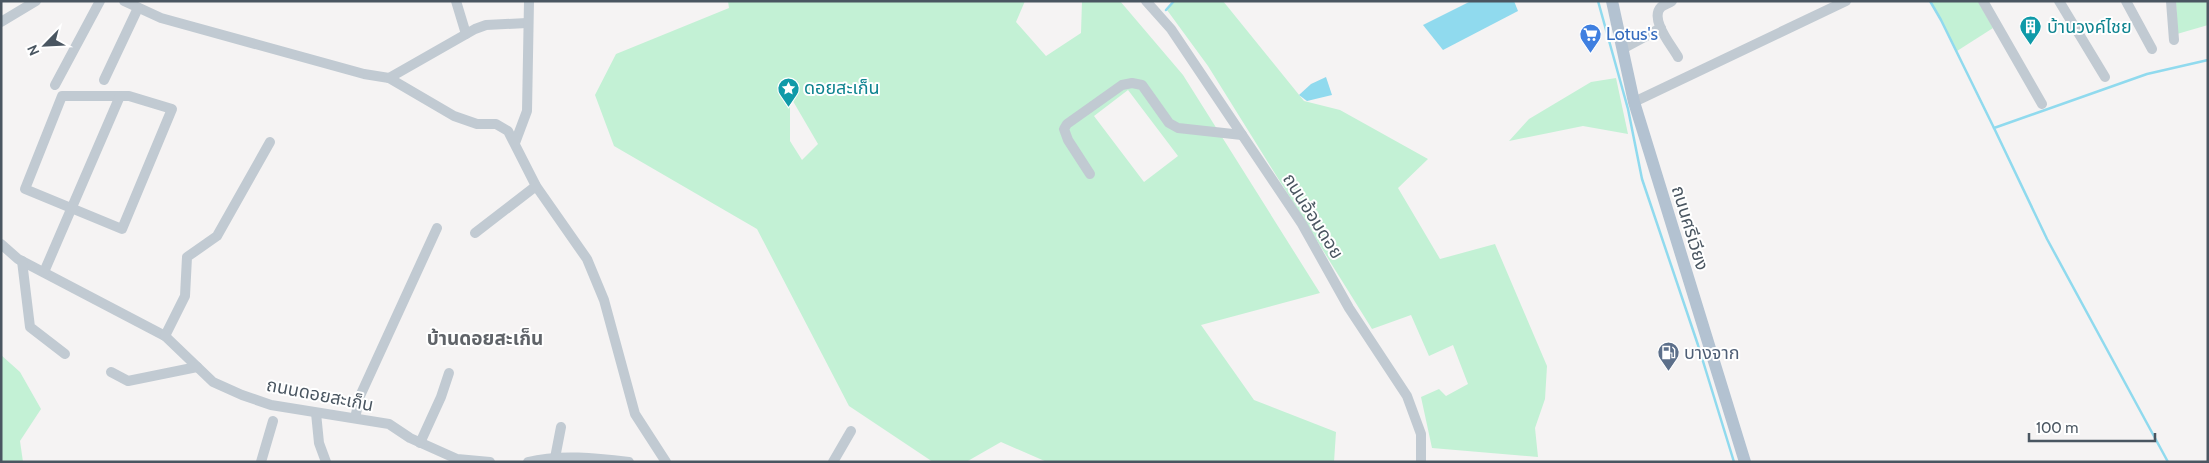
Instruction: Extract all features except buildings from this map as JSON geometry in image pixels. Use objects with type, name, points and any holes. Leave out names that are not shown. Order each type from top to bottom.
[{"type":"main road","name":"ถนนศรีเวียง","points":[[1612,1],[1634,102],[1745,462]]},
{"type":"street","points":[[1,22],[36,1]]},
{"type":"street","points":[[54,85],[100,1]]},
{"type":"street","points":[[124,1],[161,18],[364,74],[389,78],[454,116],[477,124],[496,124],[508,131],[536,186],[587,259],[604,300],[635,414],[666,462]]},
{"type":"street","points":[[456,1],[466,34]]},
{"type":"street","points":[[515,143],[527,111],[527,23],[529,1]]},
{"type":"street","name":"ถนนอ้อมดอย","points":[[1146,1],[1170,29],[1302,224],[1349,308],[1407,396],[1421,434],[1420,462]]},
{"type":"street","points":[[1672,1],[1660,8],[1657,16],[1661,28],[1678,58]]},
{"type":"street","points":[[1634,102],[1846,1]]},
{"type":"street","points":[[1983,1],[2042,104]]},
{"type":"street","points":[[2059,1],[2105,78]]},
{"type":"street","points":[[2126,1],[2152,49]]},
{"type":"street","points":[[2171,1],[2174,40]]},
{"type":"street","points":[[104,80],[138,8]]},
{"type":"street","points":[[389,78],[466,34],[486,25],[527,23]]},
{"type":"street","points":[[1622,49],[1661,28]]},
{"type":"street","points":[[1090,174],[1068,140],[1064,128],[1122,85],[1132,83],[1142,85],[1169,123],[1178,128],[1242,135]]},
{"type":"street","points":[[62,96],[129,96],[172,109],[122,229],[71,209],[24,189],[62,96]]},
{"type":"street","points":[[44,272],[120,96]]},
{"type":"street","points":[[165,336],[185,296],[187,257],[217,236],[270,142]]},
{"type":"street","points":[[475,233],[536,186]]},
{"type":"street","points":[[354,418],[360,396],[437,228]]},
{"type":"street","name":"ถนนดอยสะเก็น","points":[[1,244],[22,261],[165,336],[213,382],[242,395],[271,405],[389,424],[420,443],[456,459],[490,462]]},
{"type":"street","points":[[22,261],[30,327],[65,354]]},
{"type":"street","points":[[111,372],[128,381],[198,367]]},
{"type":"street","points":[[420,443],[450,373]]},
{"type":"street","points":[[316,413],[320,443],[326,462]]},
{"type":"street","points":[[261,462],[273,421]]},
{"type":"street","points":[[555,458],[561,426]]},
{"type":"street","points":[[833,462],[851,431]]},
{"type":"street","points":[[531,461],[555,458],[587,458],[629,462]]},
{"type":"green space","points":[[728,1],[1025,1],[1016,22],[1046,56],[1081,33],[1082,1],[1120,1],[1183,75],[1320,293],[1201,325],[1254,400],[1336,432],[1334,462],[1047,462],[1001,442],[966,462],[933,462],[849,406],[757,229],[614,146],[595,95],[616,54],[729,8]],"holes":[[[1128,90],[1178,156],[1144,182],[1094,116]],[[790,96],[818,144],[802,160],[790,141]]]},
{"type":"green space","points":[[1173,1],[1223,1],[1304,101],[1340,110],[1428,159],[1398,188],[1440,259],[1495,244],[1547,366],[1545,399],[1535,428],[1538,457],[1432,448],[1421,397],[1439,389],[1446,396],[1468,384],[1453,345],[1429,356],[1411,315],[1372,329],[1208,66],[1167,10]]},
{"type":"green space","points":[[1930,1],[1978,1],[1993,28],[1957,51]]},
{"type":"green space","points":[[2176,1],[2208,1],[2208,25],[2177,34]]},
{"type":"green space","points":[[1616,78],[1628,134],[1583,126],[1509,141],[1529,119],[1591,82]]},
{"type":"green space","points":[[1,355],[20,372],[41,409],[20,441],[23,462],[1,462]]},
{"type":"water","points":[[1471,1],[1514,1],[1518,11],[1443,50],[1423,25]]},
{"type":"water","points":[[1326,77],[1332,95],[1307,101],[1299,95],[1311,84]]},
{"type":"waterway","points":[[1166,10],[1174,1]]},
{"type":"waterway","points":[[1598,1],[1628,109],[1642,179],[1698,345],[1734,462]]},
{"type":"waterway","points":[[1930,1],[1994,128]]},
{"type":"waterway","points":[[2168,462],[2047,239],[1994,128],[2147,74],[2208,60]]},
{"type":"place","name":"บ้านวงค์ไชย","points":[[2031,46]]},
{"type":"place","name":"Lotus's","points":[[1590,53]]},
{"type":"place","name":"ดอยสะเก็น","points":[[788,107]]},
{"type":"place","name":"บางจาก","points":[[1668,372]]},
{"type":"district","name":"บ้านดอยสะเก็น","points":[[485,338]]}]
